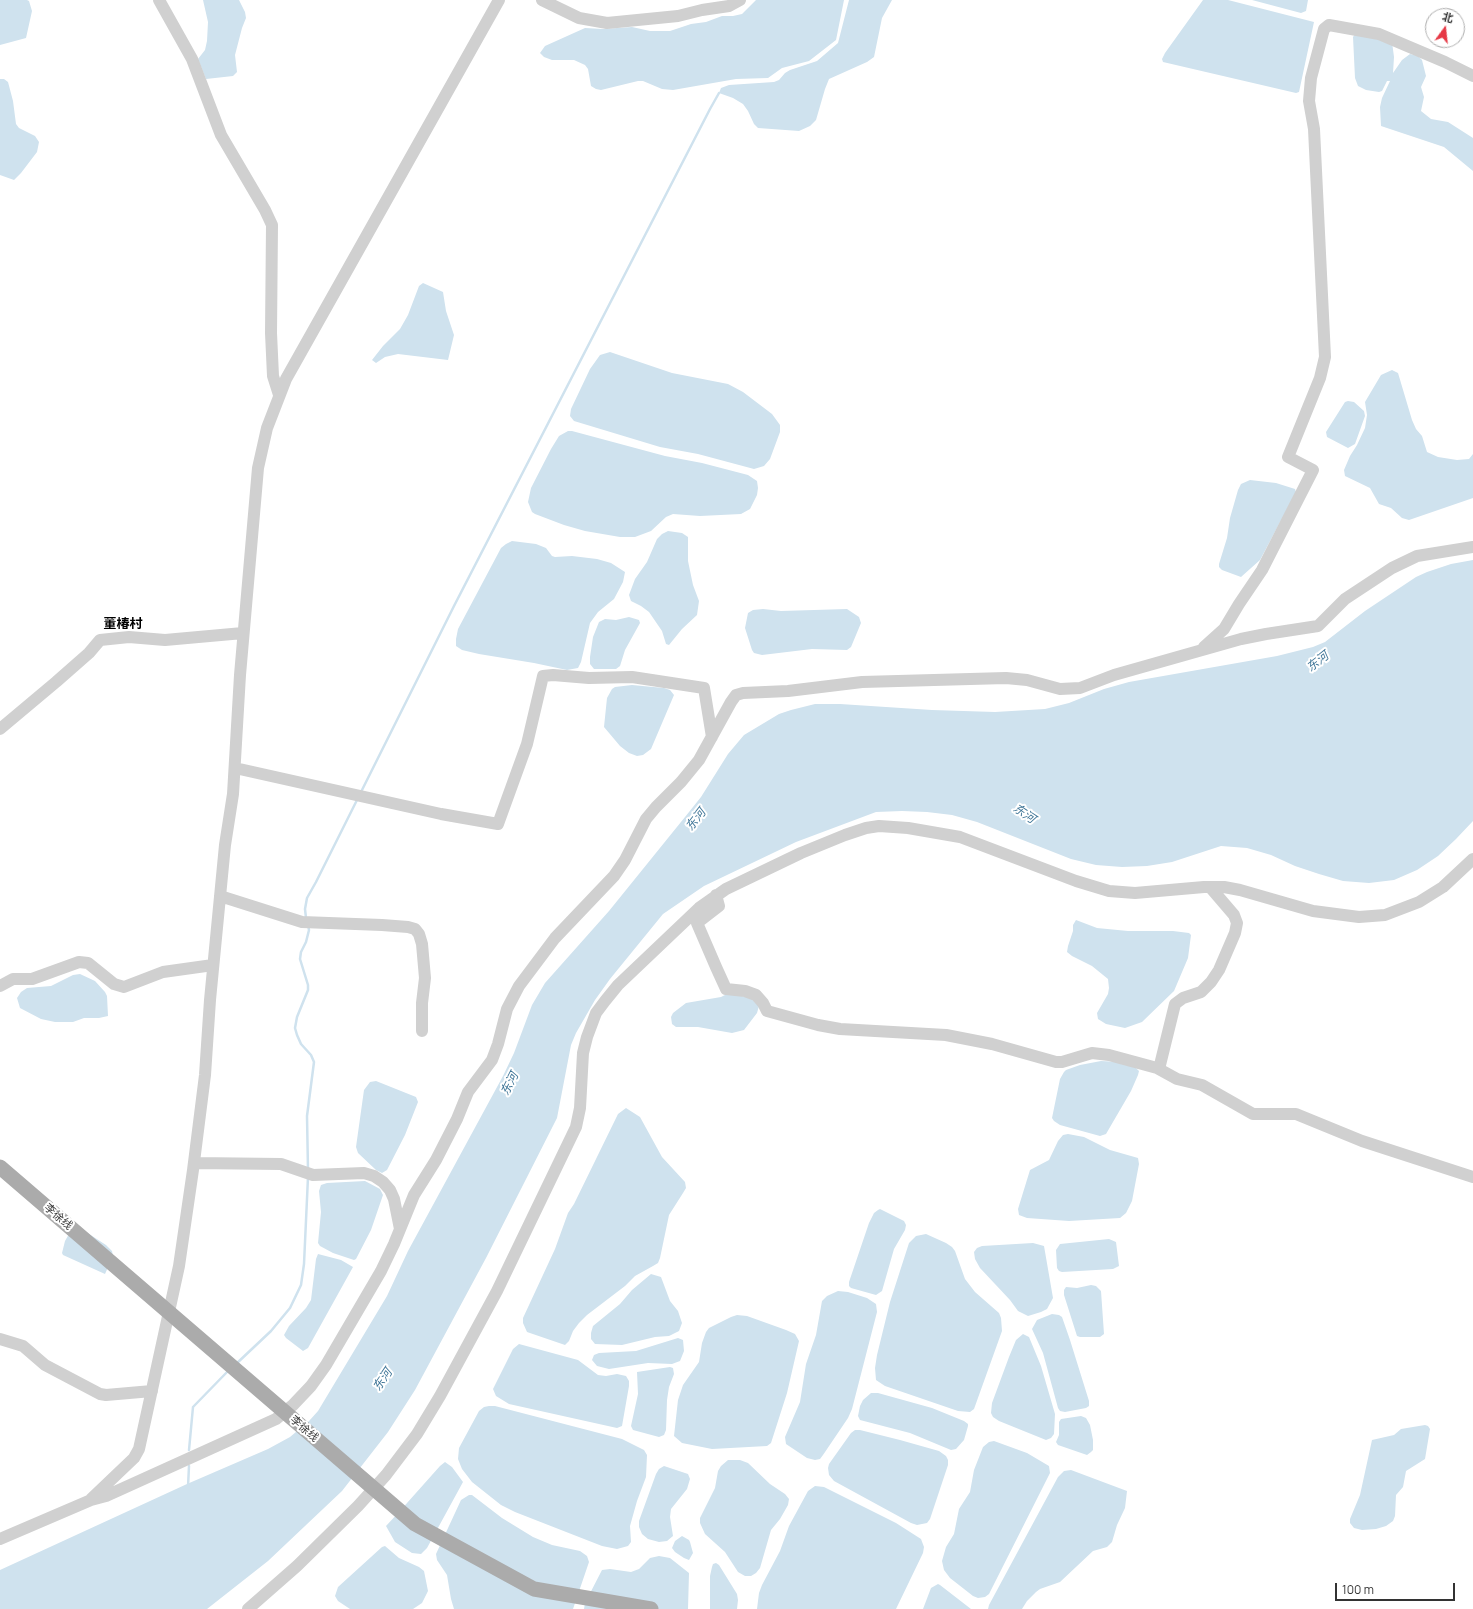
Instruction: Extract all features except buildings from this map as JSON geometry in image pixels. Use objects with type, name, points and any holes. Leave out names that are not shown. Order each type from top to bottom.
[{"type":"main road","name":"李徐线","points":[[0,1167],[415,1524],[534,1589],[651,1609]]},
{"type":"street","points":[[159,0],[192,59],[221,134],[265,210],[272,225],[271,333],[273,376],[278,395]]},
{"type":"street","points":[[91,1500],[134,1458],[141,1442],[179,1266],[205,1076],[213,965],[225,845],[233,794],[243,632],[258,468],[267,428],[278,395],[286,379],[499,0]]},
{"type":"street","points":[[542,0],[579,18],[607,23],[678,16],[702,10],[729,6],[740,0]]},
{"type":"street","points":[[1199,651],[1224,629],[1262,570],[1313,470],[1288,457],[1320,378],[1325,358],[1314,129],[1309,101],[1311,78],[1324,29],[1329,25],[1379,34],[1445,62],[1473,76]]},
{"type":"street","points":[[0,1539],[91,1500],[106,1496],[276,1419],[293,1405],[311,1386],[326,1365],[381,1271],[400,1230],[414,1194],[436,1160],[454,1126],[468,1092],[495,1054],[507,1009],[519,986],[555,938],[614,876],[626,860],[646,819],[690,771],[712,737],[733,698],[743,693],[788,691],[862,682],[1006,678],[1027,680],[1060,689],[1080,688],[1114,675],[1199,651],[1266,634],[1318,626],[1345,599],[1392,568],[1417,556],[1473,547]]},
{"type":"street","points":[[0,728],[89,653],[100,640],[129,637],[165,640],[243,632]]},
{"type":"street","points":[[235,768],[441,814],[498,824],[527,744],[543,676],[553,675],[589,678],[632,677],[704,688],[712,737]]},
{"type":"street","points":[[248,1609],[297,1566],[358,1506],[386,1475],[417,1434],[440,1396],[497,1291],[576,1127],[580,1108],[583,1053],[587,1036],[596,1014],[605,1001],[623,981],[699,908],[716,895],[757,874],[845,835],[866,828],[891,826],[930,831],[960,837],[1076,881],[1109,891],[1135,893],[1210,887],[1240,890],[1295,907],[1327,914],[1358,917],[1376,916],[1401,910],[1435,893],[1473,859]]},
{"type":"street","points":[[1159,1069],[1175,1004],[1183,998],[1201,992],[1211,982],[1219,970],[1235,933],[1236,924],[1234,915],[1210,887]]},
{"type":"street","points":[[716,895],[719,906],[697,923],[716,967],[726,989],[745,991],[756,995],[764,1003],[767,1011],[818,1025],[840,1029],[946,1035],[992,1044],[1056,1062],[1062,1062],[1092,1054],[1100,1054],[1159,1069],[1177,1079],[1202,1085],[1253,1114],[1296,1114],[1362,1141],[1473,1177]]},
{"type":"street","points":[[220,896],[295,921],[307,923],[402,926],[412,928],[417,932],[422,944],[425,978],[422,1003],[422,1030]]},
{"type":"street","points":[[0,986],[13,979],[32,979],[79,962],[88,963],[114,984],[124,987],[163,972],[213,965]]},
{"type":"street","points":[[194,1163],[281,1164],[308,1173],[364,1173],[374,1176],[387,1186],[393,1195],[400,1230]]},
{"type":"street","points":[[0,1339],[24,1346],[45,1365],[100,1394],[106,1395],[152,1391]]},
{"type":"water","points":[[0,0],[29,1],[32,11],[26,38],[0,45]]},
{"type":"water","points":[[203,0],[239,0],[245,12],[246,18],[235,55],[237,72],[233,76],[206,79],[198,59],[205,50],[207,41],[208,22]]},
{"type":"water","points":[[756,0],[844,0],[836,40],[809,61],[782,68],[768,78],[736,79],[673,90],[662,89],[643,81],[601,90],[596,89],[591,86],[588,69],[585,65],[574,60],[552,60],[544,57],[540,53],[545,46],[585,28],[603,29],[632,27],[650,31],[670,31],[691,24],[706,22],[722,16],[742,14]]},
{"type":"water","points":[[849,0],[892,0],[882,18],[874,57],[867,62],[829,79],[816,120],[810,126],[799,131],[758,128],[754,124],[743,104],[733,98],[719,93],[721,88],[729,85],[774,82],[779,80],[790,70],[817,61],[838,43]]},
{"type":"water","points":[[1203,0],[1228,0],[1314,22],[1299,92],[1296,93],[1163,62],[1162,59],[1165,53]]},
{"type":"water","points":[[1252,0],[1308,0],[1306,11],[1301,13]]},
{"type":"water","points":[[1355,34],[1392,42],[1394,57],[1393,73],[1402,60],[1410,54],[1418,56],[1422,60],[1426,76],[1421,87],[1424,97],[1421,111],[1431,119],[1448,122],[1473,138],[1473,171],[1444,147],[1381,126],[1380,107],[1382,98],[1390,81],[1387,81],[1382,91],[1379,92],[1366,90],[1358,86],[1355,78],[1353,37]]},
{"type":"water","points":[[0,79],[4,79],[8,82],[13,101],[16,124],[19,128],[35,136],[39,142],[37,152],[14,180],[0,175]]},
{"type":"water","points":[[423,283],[443,292],[446,311],[454,335],[448,360],[398,354],[385,357],[376,363],[372,360],[383,346],[400,329],[408,315],[419,286]]},
{"type":"water","points":[[610,352],[672,373],[728,384],[743,392],[772,414],[780,425],[780,432],[770,459],[764,466],[754,469],[698,454],[660,447],[574,421],[570,416],[571,409],[590,369],[600,355]]},
{"type":"water","points":[[1392,370],[1398,373],[1412,420],[1416,429],[1422,436],[1427,452],[1438,457],[1457,460],[1469,459],[1473,454],[1473,498],[1409,520],[1402,518],[1391,508],[1379,504],[1370,488],[1345,476],[1344,470],[1365,428],[1367,415],[1365,402],[1381,375]]},
{"type":"water","points":[[1345,402],[1354,402],[1364,411],[1365,416],[1355,444],[1348,448],[1327,437],[1326,432]]},
{"type":"water","points":[[568,431],[665,456],[702,463],[748,475],[757,481],[757,495],[750,509],[741,514],[700,516],[673,514],[666,517],[651,531],[635,537],[620,537],[585,531],[564,525],[535,514],[532,512],[528,502],[531,488],[551,449],[559,436]]},
{"type":"water","points":[[1250,480],[1276,483],[1295,489],[1296,492],[1260,560],[1241,577],[1222,570],[1219,567],[1219,564],[1227,538],[1230,518],[1238,490],[1241,484]]},
{"type":"water","points":[[668,531],[682,533],[688,537],[688,561],[693,585],[699,601],[697,615],[682,629],[669,645],[666,644],[662,631],[649,612],[631,601],[629,595],[635,579],[647,562],[657,539]]},
{"type":"water","points":[[512,541],[536,544],[546,548],[552,556],[555,557],[572,556],[597,559],[611,563],[625,572],[623,582],[614,599],[598,612],[590,623],[581,662],[578,668],[567,670],[479,654],[462,650],[456,646],[458,629],[501,548]]},
{"type":"water","name":"东河","points":[[1473,560],[1473,821],[1438,856],[1417,870],[1394,880],[1369,883],[1343,881],[1295,866],[1271,855],[1247,848],[1221,846],[1172,862],[1147,866],[1122,867],[1096,865],[1071,859],[977,822],[952,815],[902,811],[876,812],[796,842],[704,886],[663,914],[610,979],[595,1000],[576,1033],[571,1045],[557,1118],[486,1258],[415,1390],[388,1432],[342,1491],[268,1561],[207,1609],[0,1609],[0,1570],[187,1484],[268,1449],[290,1437],[309,1421],[318,1411],[387,1296],[408,1251],[503,1076],[514,1053],[532,1005],[545,983],[609,911],[685,817],[701,797],[728,754],[744,735],[779,714],[815,704],[995,712],[1045,709],[1069,703],[1104,689],[1129,682],[1277,656],[1313,647],[1325,642],[1365,611],[1416,577],[1451,564]]},
{"type":"water","points":[[763,609],[781,611],[847,609],[859,617],[861,623],[851,647],[847,650],[812,649],[762,655],[754,653],[752,650],[745,628],[748,613],[753,610]]},
{"type":"water","points":[[629,617],[639,620],[640,623],[625,650],[620,666],[616,669],[594,669],[590,664],[590,657],[593,637],[599,622],[605,619],[616,620]]},
{"type":"water","points":[[632,685],[664,688],[670,690],[674,695],[651,749],[643,755],[637,756],[629,753],[620,746],[604,727],[607,698],[612,689],[615,687]]},
{"type":"water","points":[[1076,920],[1097,928],[1128,931],[1173,931],[1189,933],[1191,935],[1188,958],[1174,991],[1142,1022],[1125,1028],[1106,1024],[1098,1019],[1097,1013],[1108,994],[1108,979],[1092,966],[1067,952],[1073,931],[1073,925]]},
{"type":"water","points":[[80,974],[95,981],[105,992],[107,996],[108,1016],[99,1018],[84,1018],[73,1022],[55,1022],[41,1019],[20,1008],[17,998],[21,992],[27,988],[51,986],[73,975]]},
{"type":"water","points":[[729,993],[754,999],[759,1006],[757,1013],[744,1030],[732,1033],[698,1027],[676,1027],[672,1024],[671,1017],[673,1013],[686,1003],[721,997]]},
{"type":"water","points":[[1101,1061],[1119,1062],[1136,1068],[1139,1071],[1131,1091],[1106,1134],[1100,1136],[1060,1125],[1054,1121],[1052,1118],[1060,1079],[1064,1072],[1080,1065]]},
{"type":"water","points":[[376,1081],[416,1097],[418,1102],[405,1135],[387,1170],[382,1173],[376,1170],[358,1153],[356,1147],[364,1090],[370,1082]]},
{"type":"water","points":[[626,1108],[640,1117],[662,1157],[685,1182],[686,1188],[669,1215],[658,1263],[635,1276],[625,1286],[587,1315],[573,1331],[569,1341],[565,1345],[527,1332],[523,1323],[523,1318],[555,1249],[568,1213],[574,1204],[618,1114]]},
{"type":"water","points":[[1068,1134],[1084,1137],[1110,1150],[1138,1158],[1139,1164],[1132,1201],[1126,1213],[1120,1218],[1069,1221],[1027,1218],[1019,1215],[1018,1209],[1030,1170],[1049,1160],[1058,1141],[1063,1135]]},
{"type":"water","points":[[365,1181],[380,1189],[383,1195],[371,1230],[356,1259],[354,1260],[333,1253],[320,1246],[318,1243],[321,1212],[319,1191],[321,1185],[327,1183]]},
{"type":"water","points":[[880,1209],[904,1221],[906,1225],[905,1230],[894,1249],[882,1291],[876,1295],[851,1288],[849,1286],[849,1282],[869,1223],[874,1213]]},
{"type":"water","points":[[86,1232],[106,1245],[112,1251],[113,1256],[105,1274],[63,1255],[62,1253],[65,1241],[69,1234]]},
{"type":"water","points":[[926,1234],[952,1247],[955,1251],[965,1279],[975,1292],[999,1313],[1001,1318],[1002,1331],[974,1409],[970,1412],[958,1411],[885,1386],[876,1380],[875,1368],[877,1355],[890,1302],[909,1243],[916,1236]]},
{"type":"water","points":[[1109,1239],[1116,1242],[1119,1266],[1113,1269],[1062,1272],[1057,1268],[1056,1250],[1060,1244]]},
{"type":"water","points":[[1033,1243],[1044,1246],[1053,1298],[1047,1309],[1028,1316],[1018,1311],[1010,1300],[980,1268],[975,1259],[974,1252],[977,1248],[982,1246]]},
{"type":"water","points":[[318,1254],[341,1260],[353,1267],[308,1348],[303,1351],[284,1335],[289,1326],[306,1308],[311,1300],[316,1259]]},
{"type":"water","points":[[651,1274],[661,1277],[670,1301],[678,1311],[682,1323],[679,1331],[669,1336],[655,1337],[622,1345],[595,1344],[591,1339],[593,1326],[620,1304],[632,1290]]},
{"type":"water","points":[[1091,1285],[1096,1286],[1101,1291],[1104,1334],[1100,1337],[1080,1337],[1077,1336],[1064,1295],[1064,1290],[1066,1287],[1077,1288]]},
{"type":"water","points":[[838,1291],[848,1292],[867,1298],[876,1304],[877,1312],[852,1409],[848,1418],[823,1455],[820,1459],[815,1460],[807,1458],[786,1444],[785,1437],[800,1402],[806,1364],[816,1335],[822,1301],[827,1296]]},
{"type":"water","points":[[1052,1314],[1062,1317],[1089,1401],[1089,1406],[1086,1408],[1065,1412],[1060,1411],[1058,1408],[1043,1353],[1032,1329],[1037,1320]]},
{"type":"water","points":[[737,1315],[747,1316],[786,1330],[795,1334],[799,1341],[787,1393],[771,1443],[767,1446],[712,1449],[682,1443],[674,1436],[678,1400],[683,1385],[699,1362],[702,1343],[709,1328]]},
{"type":"water","points":[[1023,1334],[1029,1337],[1041,1366],[1055,1414],[1054,1434],[1051,1438],[1046,1440],[999,1421],[993,1417],[991,1413],[992,1403],[1009,1357],[1016,1340]]},
{"type":"water","points":[[678,1338],[683,1340],[684,1351],[680,1361],[672,1364],[648,1363],[609,1369],[597,1366],[592,1360],[594,1355],[599,1353],[636,1351]]},
{"type":"water","points":[[519,1344],[578,1360],[598,1375],[606,1376],[617,1374],[626,1376],[629,1381],[629,1386],[622,1426],[617,1428],[509,1404],[496,1396],[493,1389],[513,1349]]},
{"type":"water","points":[[670,1367],[673,1368],[674,1374],[669,1387],[666,1430],[664,1435],[659,1437],[633,1430],[631,1426],[638,1394],[637,1372]]},
{"type":"water","points":[[871,1393],[878,1393],[932,1408],[964,1421],[968,1424],[968,1426],[964,1440],[956,1449],[951,1450],[910,1433],[860,1420],[858,1416],[860,1406],[863,1400]]},
{"type":"water","points":[[495,1406],[622,1439],[644,1450],[647,1455],[646,1477],[630,1526],[631,1542],[628,1546],[617,1549],[602,1546],[515,1512],[501,1505],[472,1482],[462,1469],[458,1459],[459,1448],[479,1411],[484,1407]]},
{"type":"water","points":[[1081,1416],[1086,1418],[1090,1425],[1093,1440],[1093,1450],[1087,1455],[1058,1445],[1056,1442],[1059,1435],[1059,1422],[1061,1419]]},
{"type":"water","points":[[1425,1425],[1430,1429],[1425,1459],[1406,1471],[1403,1487],[1396,1495],[1395,1516],[1393,1521],[1386,1526],[1376,1529],[1362,1530],[1354,1528],[1350,1523],[1350,1519],[1360,1495],[1372,1440],[1394,1435],[1401,1429]]},
{"type":"water","points":[[855,1430],[900,1440],[939,1451],[946,1456],[948,1465],[930,1519],[927,1523],[917,1525],[911,1523],[834,1481],[829,1475],[829,1464],[851,1433]]},
{"type":"water","points":[[994,1441],[1027,1453],[1049,1466],[1050,1473],[989,1594],[985,1597],[978,1598],[973,1596],[950,1578],[944,1570],[942,1561],[946,1547],[954,1534],[959,1509],[970,1492],[974,1470],[983,1447],[989,1442]]},
{"type":"water","points":[[728,1460],[740,1460],[748,1463],[770,1484],[785,1494],[789,1499],[788,1505],[780,1519],[771,1530],[760,1568],[751,1576],[745,1576],[738,1572],[725,1552],[705,1534],[700,1523],[700,1518],[715,1488],[718,1471]]},
{"type":"water","points":[[445,1462],[452,1467],[463,1482],[427,1548],[421,1554],[412,1553],[395,1542],[386,1526]]},
{"type":"water","points":[[664,1466],[688,1474],[690,1479],[687,1489],[671,1509],[670,1517],[673,1536],[667,1541],[659,1542],[648,1539],[642,1534],[639,1527],[639,1521],[656,1474],[659,1469]]},
{"type":"water","points":[[1071,1470],[1127,1491],[1125,1508],[1117,1525],[1112,1542],[1107,1547],[1093,1551],[1060,1582],[1040,1589],[1027,1601],[1022,1609],[988,1609],[1058,1477],[1064,1471]]},
{"type":"water","points":[[815,1486],[824,1487],[896,1523],[921,1539],[924,1547],[923,1553],[896,1609],[757,1609],[759,1593],[762,1585],[780,1551],[789,1526],[808,1491]]},
{"type":"water","points":[[469,1495],[472,1495],[502,1518],[533,1537],[552,1545],[580,1551],[587,1556],[589,1562],[573,1609],[454,1609],[447,1575],[437,1560],[436,1554],[461,1500]]},
{"type":"water","points":[[682,1536],[690,1542],[693,1553],[689,1560],[675,1552],[672,1548],[675,1541]]},
{"type":"water","points":[[385,1546],[399,1558],[419,1567],[424,1571],[428,1591],[422,1603],[413,1609],[350,1609],[338,1601],[335,1596],[338,1587],[382,1547]]},
{"type":"water","points":[[659,1556],[670,1558],[689,1573],[688,1609],[584,1609],[585,1603],[602,1570],[610,1569],[631,1572],[639,1569],[650,1558]]},
{"type":"water","points":[[716,1563],[719,1565],[737,1594],[737,1609],[710,1609],[710,1576],[713,1564]]},
{"type":"water","points":[[938,1584],[971,1609],[923,1609],[931,1588]]},
{"type":"waterway","points":[[361,792],[454,606],[719,93]]},
{"type":"waterway","points":[[306,918],[305,909],[307,898],[358,798]]},
{"type":"waterway","points":[[308,925],[309,930],[300,959],[308,985],[308,990],[297,1017],[295,1028],[301,1044],[311,1055],[314,1062],[307,1116],[308,1170]]},
{"type":"waterway","points":[[236,1364],[271,1331],[290,1308],[301,1285],[304,1264],[308,1177]]},
{"type":"waterway","points":[[189,1450],[193,1407],[229,1370]]},
{"type":"waterway","points":[[188,1487],[189,1466]]},
{"type":"district","name":"董椿村","points":[[123,624]]}]
